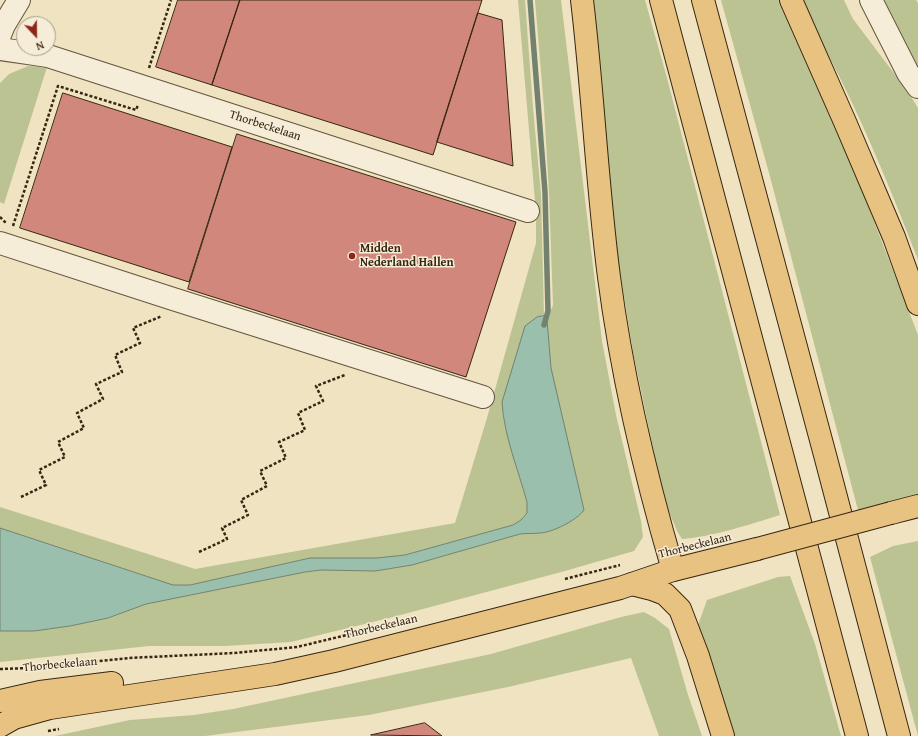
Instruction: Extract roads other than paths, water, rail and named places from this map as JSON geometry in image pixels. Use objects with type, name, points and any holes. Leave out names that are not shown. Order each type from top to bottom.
[{"type":"main road","points":[[582,0],[593,103],[600,197],[618,340],[638,438],[673,570]]},
{"type":"main road","points":[[661,0],[857,736]]},
{"type":"main road","points":[[703,0],[899,736]]},
{"type":"main road","points":[[791,0],[888,223],[918,304]]},
{"type":"main road","name":"Thorbeckelaan","points":[[0,701],[40,692],[244,669],[277,663],[356,646],[614,580],[673,570],[918,506]]},
{"type":"main road","name":"Thorbeckelaan","points":[[0,726],[14,718],[50,708],[260,676],[334,661],[432,637],[632,584],[673,570]]},
{"type":"main road","points":[[632,584],[665,594],[680,609],[698,656],[723,736]]},
{"type":"main road","name":"Thorbeckelaan","points":[[0,689],[14,686],[40,692]]},
{"type":"street","points":[[0,35],[4,25],[19,0]]},
{"type":"street","points":[[872,0],[908,72],[918,87]]},
{"type":"street","name":"Thorbeckelaan","points":[[0,48],[48,56],[528,211]]},
{"type":"street","points":[[6,236],[170,298],[483,397]]},
{"type":"waterway","points":[[530,0],[545,192],[548,311],[544,325]]},
{"type":"place","name":"Midden Nederland Hallen","points":[[352,256]]}]
